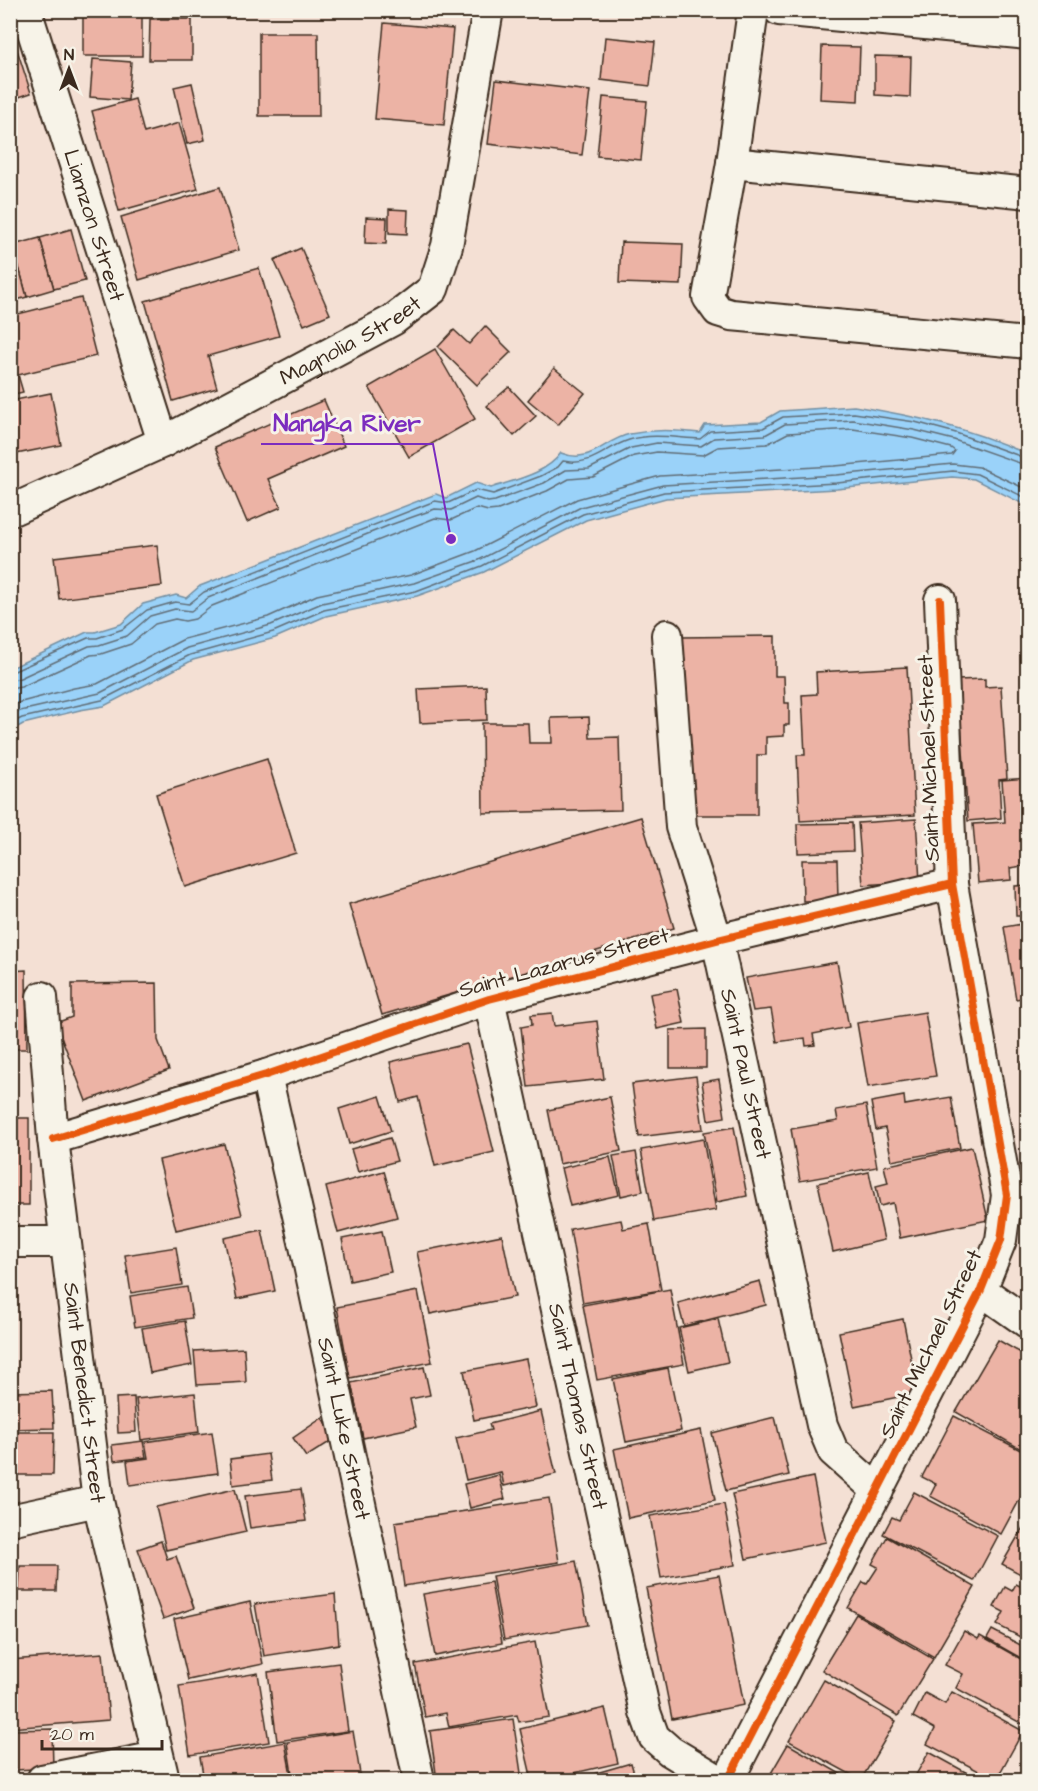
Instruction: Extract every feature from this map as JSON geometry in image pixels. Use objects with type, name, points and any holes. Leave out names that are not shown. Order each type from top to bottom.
[{"type":"street","name":"Liamzon Street","points":[[26,10],[163,442]]},
{"type":"street","name":"Magnolia Street","points":[[10,512],[163,442],[393,320],[433,289],[447,246],[488,10]]},
{"type":"street","points":[[753,10],[732,163],[708,297],[718,311],[731,315],[1028,343]]},
{"type":"street","points":[[779,10],[1028,34]]},
{"type":"street","points":[[732,163],[1028,193]]},
{"type":"street","name":"Saint Michael Street","points":[[728,1780],[981,1290],[1001,1240],[1007,1195],[952,884],[940,600]]},
{"type":"street","name":"Saint Paul Street","points":[[667,635],[681,827],[717,940],[822,1425],[833,1451],[878,1491]]},
{"type":"street","name":"Saint Lazarus Street","points":[[53,1139],[266,1075],[489,999],[717,940],[952,884]]},
{"type":"street","name":"Saint Benedict Street","points":[[42,997],[53,1139],[98,1501],[160,1769]]},
{"type":"street","name":"Saint Thomas Street","points":[[489,999],[645,1712],[654,1737],[670,1751],[718,1780]]},
{"type":"street","name":"Saint Luke Street","points":[[266,1075],[310,1269],[419,1780]]},
{"type":"street","points":[[10,1242],[65,1242]]},
{"type":"street","points":[[981,1290],[1028,1323]]},
{"type":"street","points":[[10,1520],[98,1501]]},
{"type":"street","points":[[42,1780],[160,1769]]},
{"type":"water","points":[[854,406],[942,424],[1027,454],[1027,506],[974,479],[952,477],[837,489],[666,498],[586,520],[484,572],[417,596],[326,616],[275,638],[193,660],[104,706],[23,724],[11,731],[11,668],[87,632],[95,632],[121,624],[143,604],[176,595],[186,598],[200,586],[436,494],[446,498],[476,483],[491,488],[519,479],[547,466],[561,453],[571,456],[589,454],[621,437],[639,432],[665,430],[700,433],[705,425],[761,422],[780,411]]},
{"type":"building","points":[[83,11],[142,11],[142,56],[83,56]]},
{"type":"building","points":[[150,19],[192,19],[192,60],[149,60]]},
{"type":"building","points":[[384,23],[453,29],[444,125],[375,119]]},
{"type":"building","points":[[10,28],[31,93],[10,100]]},
{"type":"building","points":[[259,33],[318,33],[319,116],[259,116]]},
{"type":"building","points":[[605,37],[655,42],[650,86],[601,80]]},
{"type":"building","points":[[822,46],[860,47],[858,101],[820,99]]},
{"type":"building","points":[[875,56],[911,57],[910,97],[875,95]]},
{"type":"building","points":[[93,59],[131,62],[128,100],[90,97]]},
{"type":"building","points":[[496,80],[590,91],[582,155],[488,144]]},
{"type":"building","points":[[192,83],[205,140],[187,144],[174,87]]},
{"type":"building","points":[[603,97],[647,101],[641,160],[597,156]]},
{"type":"building","points":[[135,99],[144,133],[179,123],[198,189],[119,211],[92,111]]},
{"type":"building","points":[[220,187],[239,250],[139,280],[121,217]]},
{"type":"building","points":[[389,209],[408,210],[407,234],[389,233]]},
{"type":"building","points":[[366,217],[387,218],[386,244],[365,243]]},
{"type":"building","points":[[71,229],[85,281],[54,289],[40,238]]},
{"type":"building","points":[[40,238],[54,289],[27,297],[13,245]]},
{"type":"building","points":[[621,242],[683,244],[681,285],[619,283]]},
{"type":"building","points":[[13,245],[27,297],[10,302],[10,246]]},
{"type":"building","points":[[301,248],[330,314],[304,325],[274,260]]},
{"type":"building","points":[[259,268],[279,336],[208,356],[217,388],[173,401],[145,301]]},
{"type":"building","points":[[81,298],[96,356],[18,375],[23,392],[10,395],[10,316]]},
{"type":"building","points":[[485,326],[511,352],[477,385],[438,347],[454,330],[469,344]]},
{"type":"building","points":[[435,349],[475,419],[409,457],[369,387]]},
{"type":"building","points":[[554,368],[585,393],[558,425],[528,400]]},
{"type":"building","points":[[509,387],[536,416],[514,436],[487,406]]},
{"type":"building","points":[[51,393],[61,445],[16,454],[10,424],[10,401]]},
{"type":"building","points":[[324,400],[344,446],[268,479],[281,507],[247,522],[215,447]]},
{"type":"building","points":[[157,545],[162,586],[59,599],[54,557]]},
{"type":"building","points":[[775,636],[775,676],[784,676],[785,703],[789,703],[789,725],[784,725],[784,736],[766,737],[766,755],[757,755],[757,815],[682,815],[680,637]]},
{"type":"building","points":[[907,667],[915,815],[800,821],[797,755],[805,755],[802,695],[817,694],[816,672]]},
{"type":"building","points":[[985,679],[985,687],[1001,686],[1007,779],[999,780],[1001,818],[968,821],[958,680]]},
{"type":"building","points":[[486,686],[487,720],[420,723],[418,689]]},
{"type":"building","points":[[589,717],[590,738],[619,737],[621,810],[483,813],[482,723],[528,723],[529,743],[552,743],[551,718]]},
{"type":"building","points":[[267,759],[296,853],[185,887],[156,794]]},
{"type":"building","points":[[1028,778],[1028,856],[1021,857],[1023,866],[1010,868],[1011,880],[978,883],[973,824],[1005,822],[1002,780]]},
{"type":"building","points":[[641,817],[674,928],[382,1015],[349,904]]},
{"type":"building","points":[[916,819],[920,881],[863,885],[858,823]]},
{"type":"building","points":[[852,823],[853,851],[798,853],[797,824]]},
{"type":"building","points":[[802,860],[837,860],[838,900],[803,901]]},
{"type":"building","points":[[1028,885],[1028,916],[1016,916],[1015,886]]},
{"type":"building","points":[[1028,923],[1028,997],[1016,999],[1004,927]]},
{"type":"building","points":[[837,962],[849,1027],[813,1034],[815,1045],[806,1046],[805,1038],[777,1042],[771,1009],[753,1011],[746,978]]},
{"type":"building","points":[[26,970],[27,1049],[10,1049],[10,971]]},
{"type":"building","points":[[157,983],[158,1040],[169,1070],[86,1101],[56,1023],[72,1017],[72,984]]},
{"type":"building","points":[[677,989],[684,1023],[657,1029],[650,994]]},
{"type":"building","points":[[925,1012],[936,1076],[868,1087],[857,1023]]},
{"type":"building","points":[[552,1013],[554,1026],[597,1021],[604,1079],[528,1087],[521,1027],[532,1025],[531,1015]]},
{"type":"building","points":[[706,1029],[706,1068],[670,1068],[670,1030]]},
{"type":"building","points":[[467,1044],[494,1152],[435,1166],[418,1097],[400,1102],[390,1062]]},
{"type":"building","points":[[1022,1062],[1028,1062],[1028,1108],[1025,1108]]},
{"type":"building","points":[[696,1076],[703,1129],[639,1137],[632,1084]]},
{"type":"building","points":[[719,1079],[725,1117],[708,1120],[702,1082]]},
{"type":"building","points":[[380,1096],[391,1131],[349,1144],[339,1109]]},
{"type":"building","points":[[904,1096],[905,1105],[951,1097],[960,1148],[892,1161],[885,1128],[876,1130],[871,1102]]},
{"type":"building","points":[[610,1097],[621,1151],[559,1164],[548,1110]]},
{"type":"building","points":[[866,1105],[877,1167],[800,1181],[791,1129],[838,1121],[836,1110]]},
{"type":"building","points":[[10,1118],[29,1118],[29,1205],[10,1205]]},
{"type":"building","points":[[734,1127],[747,1196],[717,1202],[704,1132]]},
{"type":"building","points":[[390,1138],[397,1161],[358,1172],[351,1149]]},
{"type":"building","points":[[703,1139],[716,1210],[654,1221],[641,1150]]},
{"type":"building","points":[[224,1144],[242,1215],[176,1230],[159,1160]]},
{"type":"building","points":[[972,1147],[988,1220],[900,1238],[893,1203],[880,1206],[876,1186],[888,1183],[884,1166]]},
{"type":"building","points":[[636,1152],[643,1191],[621,1196],[613,1156]]},
{"type":"building","points":[[610,1157],[619,1195],[570,1206],[561,1168]]},
{"type":"building","points":[[384,1171],[397,1217],[338,1233],[326,1187]]},
{"type":"building","points":[[869,1172],[884,1240],[833,1252],[818,1183]]},
{"type":"building","points":[[621,1220],[623,1229],[649,1224],[661,1290],[583,1303],[570,1229]]},
{"type":"building","points":[[262,1230],[275,1291],[237,1299],[224,1238]]},
{"type":"building","points":[[382,1231],[391,1272],[350,1281],[342,1239]]},
{"type":"building","points":[[502,1235],[515,1297],[430,1314],[417,1252]]},
{"type":"building","points":[[176,1247],[182,1285],[131,1293],[125,1255]]},
{"type":"building","points":[[760,1281],[766,1305],[684,1326],[678,1303]]},
{"type":"building","points":[[187,1287],[192,1318],[135,1327],[130,1296]]},
{"type":"building","points":[[670,1289],[684,1364],[597,1380],[583,1305]]},
{"type":"building","points":[[418,1291],[432,1362],[350,1378],[337,1307]]},
{"type":"building","points":[[718,1319],[728,1362],[689,1371],[679,1328]]},
{"type":"building","points":[[903,1319],[918,1393],[854,1406],[839,1332]]},
{"type":"building","points":[[185,1321],[192,1365],[150,1373],[142,1328]]},
{"type":"building","points":[[998,1340],[1028,1357],[1028,1453],[956,1412]]},
{"type":"building","points":[[244,1348],[246,1382],[197,1385],[194,1351]]},
{"type":"building","points":[[526,1359],[536,1407],[474,1420],[464,1371]]},
{"type":"building","points":[[424,1367],[430,1395],[410,1399],[416,1427],[363,1438],[351,1383]]},
{"type":"building","points":[[668,1368],[681,1431],[626,1442],[613,1379]]},
{"type":"building","points":[[52,1391],[54,1428],[10,1429],[10,1392]]},
{"type":"building","points":[[195,1393],[199,1432],[141,1440],[136,1399]]},
{"type":"building","points":[[134,1397],[136,1432],[118,1433],[116,1398]]},
{"type":"building","points":[[541,1411],[556,1474],[504,1486],[501,1472],[466,1480],[456,1438],[491,1430],[489,1424]]},
{"type":"building","points":[[954,1416],[1028,1454],[1028,1484],[1001,1534],[930,1496],[936,1484],[922,1477]]},
{"type":"building","points":[[775,1417],[789,1475],[726,1491],[712,1433]]},
{"type":"building","points":[[322,1418],[336,1438],[306,1457],[293,1438]]},
{"type":"building","points":[[701,1430],[715,1500],[628,1518],[614,1449]]},
{"type":"building","points":[[13,1432],[54,1432],[53,1475],[13,1475]]},
{"type":"building","points":[[212,1432],[218,1473],[130,1485],[127,1461],[148,1458],[145,1442]]},
{"type":"building","points":[[143,1441],[146,1457],[114,1461],[112,1445]]},
{"type":"building","points":[[268,1454],[272,1480],[233,1485],[230,1459]]},
{"type":"building","points":[[499,1475],[505,1499],[470,1508],[464,1484]]},
{"type":"building","points":[[813,1477],[826,1542],[746,1559],[732,1494]]},
{"type":"building","points":[[235,1489],[246,1532],[166,1550],[156,1507]]},
{"type":"building","points":[[301,1489],[306,1521],[250,1528],[245,1496]]},
{"type":"building","points":[[914,1492],[998,1536],[974,1581],[883,1534],[892,1517],[899,1520]]},
{"type":"building","points":[[549,1498],[559,1562],[404,1586],[395,1522]]},
{"type":"building","points":[[724,1504],[735,1565],[661,1578],[650,1516]]},
{"type":"building","points":[[1028,1519],[1028,1578],[1002,1564]]},
{"type":"building","points":[[887,1537],[975,1587],[934,1657],[848,1608],[863,1582],[867,1584],[878,1567],[872,1564]]},
{"type":"building","points":[[161,1541],[167,1559],[176,1556],[194,1608],[163,1619],[138,1549]]},
{"type":"building","points":[[576,1561],[588,1625],[504,1640],[492,1576]]},
{"type":"building","points":[[20,1566],[57,1566],[56,1591],[19,1591]]},
{"type":"building","points":[[719,1575],[744,1705],[672,1719],[646,1588]]},
{"type":"building","points":[[491,1582],[502,1643],[435,1656],[423,1594]]},
{"type":"building","points":[[1016,1584],[1028,1590],[1028,1641],[997,1625],[1004,1612],[994,1607],[1005,1587],[1012,1591]]},
{"type":"building","points":[[335,1594],[339,1644],[264,1656],[255,1604]]},
{"type":"building","points":[[250,1602],[263,1664],[188,1680],[174,1619]]},
{"type":"building","points":[[856,1614],[933,1659],[898,1716],[822,1670]]},
{"type":"building","points":[[992,1630],[1028,1649],[1028,1662],[987,1639]]},
{"type":"building","points":[[964,1631],[978,1639],[980,1636],[1028,1663],[1028,1727],[956,1688],[963,1674],[945,1665]]},
{"type":"building","points":[[535,1642],[549,1717],[519,1722],[517,1715],[449,1727],[446,1713],[425,1717],[415,1664]]},
{"type":"building","points":[[103,1653],[109,1720],[10,1728],[10,1660]]},
{"type":"building","points":[[339,1663],[348,1731],[277,1741],[268,1672]]},
{"type":"building","points":[[258,1673],[269,1742],[190,1755],[179,1686]]},
{"type":"building","points":[[824,1680],[896,1721],[861,1780],[789,1741]]},
{"type":"building","points":[[952,1692],[1023,1731],[996,1780],[927,1744],[935,1729],[913,1717],[925,1693],[945,1704]]},
{"type":"building","points":[[605,1708],[618,1763],[544,1780],[532,1780],[520,1729]]},
{"type":"building","points":[[513,1719],[522,1780],[437,1780],[430,1731]]},
{"type":"building","points":[[52,1729],[53,1768],[15,1770],[14,1730]]},
{"type":"building","points":[[353,1731],[361,1780],[293,1780],[287,1742]]},
{"type":"building","points":[[285,1742],[292,1780],[204,1780],[200,1757]]},
{"type":"building","points":[[788,1744],[851,1780],[767,1780]]},
{"type":"building","points":[[929,1752],[980,1780],[913,1780]]},
{"type":"building","points":[[631,1763],[636,1780],[572,1780]]},
{"type":"cycle path","points":[[728,1780],[981,1290],[1001,1240],[1007,1195],[952,884],[940,600]]},
{"type":"cycle path","points":[[53,1139],[266,1075],[489,999],[717,940],[952,884]]},
{"type":"place","name":"Nangka River","points":[[451,539]]}]
